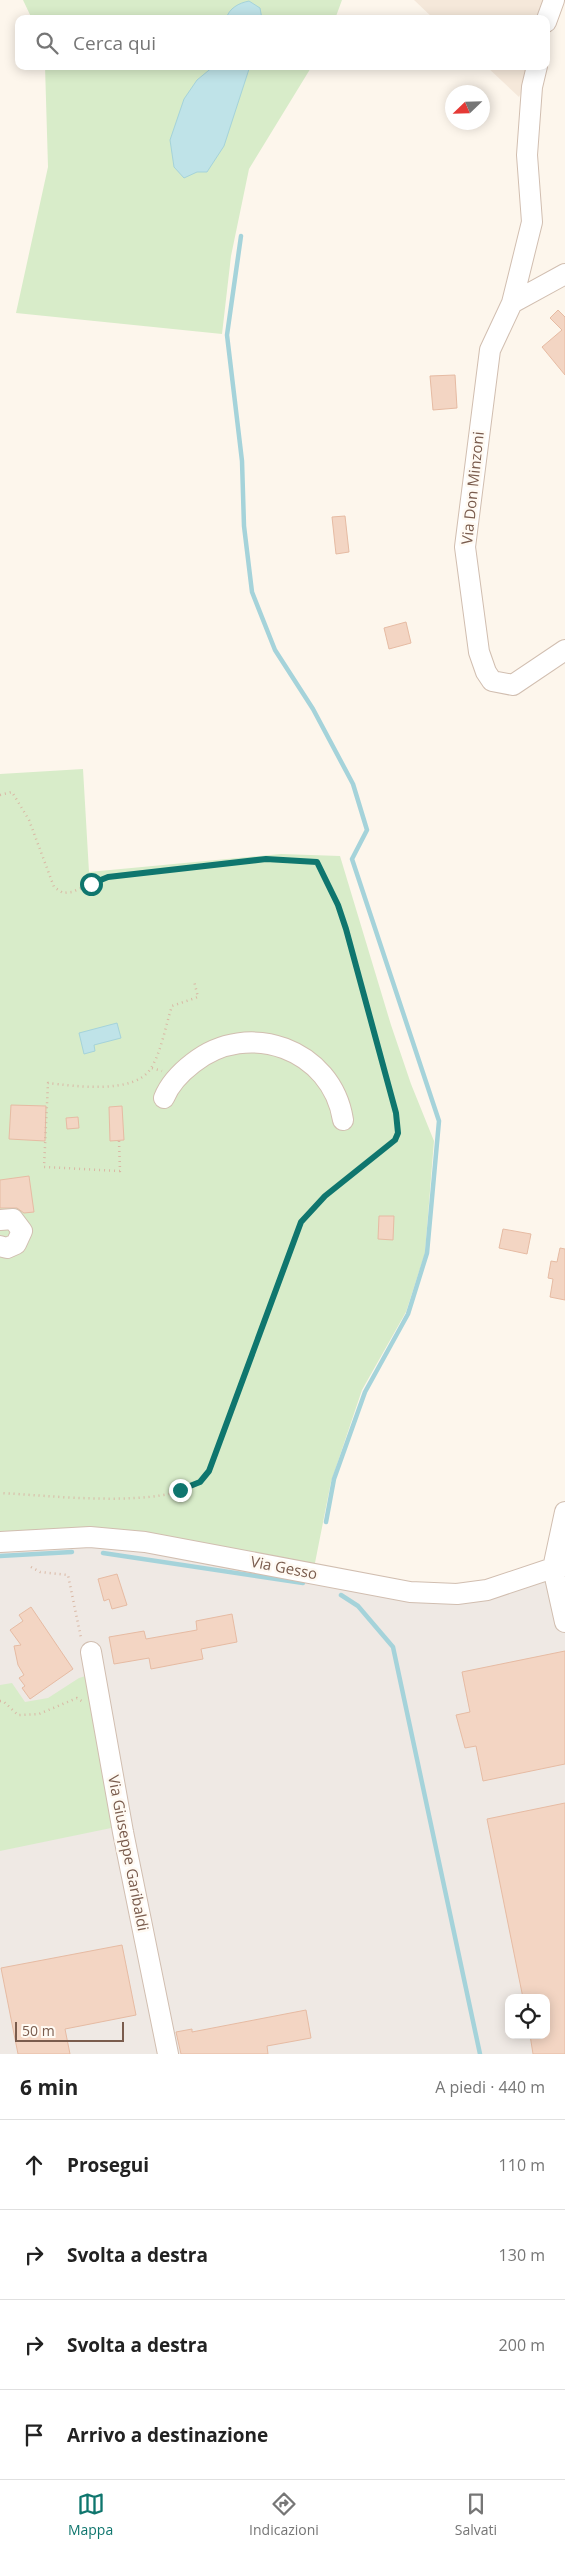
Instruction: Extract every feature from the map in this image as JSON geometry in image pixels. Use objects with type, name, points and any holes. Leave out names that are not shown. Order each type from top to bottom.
[{"type":"street","points":[[549,15],[554,0]]},
{"type":"street","points":[[512,304],[532,222],[527,155],[532,88],[535,70]]},
{"type":"street","points":[[512,304],[565,274]]},
{"type":"street","name":"Via Don Minzoni","points":[[512,304],[490,350],[465,547],[480,652],[486,672],[492,681],[514,685],[565,650]]},
{"type":"street","points":[[164,1098],[168,1087],[200,1057],[226,1046],[255,1041],[284,1048],[300,1055],[311,1064],[335,1091],[341,1105],[343,1120]]},
{"type":"street","points":[[0,1220],[13,1219],[22,1231],[16,1244],[7,1248],[0,1246]]},
{"type":"street","points":[[565,1512],[559,1567],[565,1622]]},
{"type":"street","name":"Via Gesso","points":[[0,1542],[90,1537],[144,1542],[410,1592],[457,1594],[487,1590],[559,1567]]},
{"type":"street","name":"Via Giuseppe Garibaldi","points":[[86,1647],[168,2054]]},
{"type":"path","points":[[0,795],[12,792],[20,804],[48,866],[54,887],[63,893],[72,892],[108,877],[153,871],[266,859],[317,862],[338,905],[348,938],[396,1113],[398,1133],[395,1140],[325,1196],[301,1222],[209,1471],[200,1482],[180,1490],[133,1499],[0,1493]]},
{"type":"path","points":[[120,1141],[120,1171],[44,1167],[48,1083],[100,1087],[144,1077],[152,1068],[172,1006],[198,997],[194,981]]},
{"type":"path","points":[[31,1567],[40,1572],[68,1575],[86,1647]]},
{"type":"path","points":[[0,1701],[3,1701],[18,1715],[39,1714],[77,1698],[84,1702],[89,1700]]},
{"type":"shaded area","points":[[414,0],[563,0],[550,30],[550,15],[430,15]]},
{"type":"shaded area","points":[[490,70],[532,70],[519,97]]},
{"type":"shaded area","points":[[81,1537],[450,1596],[565,1572],[565,2054],[0,2054],[0,1547]]},
{"type":"green space","points":[[23,0],[342,0],[336,15],[30,15]]},
{"type":"green space","points":[[45,70],[310,70],[249,169],[231,256],[222,334],[16,313],[48,167]]},
{"type":"green space","points":[[83,769],[89,872],[281,854],[340,856],[391,1025],[411,1084],[434,1141],[425,1253],[406,1312],[362,1390],[331,1482],[313,1573],[135,1541],[0,1547],[0,774]]},
{"type":"green space","points":[[89,1675],[116,1827],[0,1851],[0,1685],[12,1683],[25,1702],[48,1698],[79,1678]]},
{"type":"water","points":[[249,1],[260,8],[261,15],[228,15],[242,3]]},
{"type":"water","points":[[209,70],[249,70],[224,146],[207,172],[197,172],[184,178],[174,167],[170,140],[184,99],[197,80]]},
{"type":"water","points":[[117,1023],[121,1038],[94,1045],[95,1051],[84,1054],[79,1033]]},
{"type":"building","points":[[558,310],[565,317],[565,375],[542,347],[562,330],[550,318]]},
{"type":"building","points":[[455,375],[457,408],[433,410],[430,376]]},
{"type":"building","points":[[345,516],[349,552],[336,554],[332,517]]},
{"type":"building","points":[[406,622],[411,643],[389,649],[384,628]]},
{"type":"building","points":[[11,1105],[46,1106],[45,1141],[9,1139]]},
{"type":"building","points":[[122,1106],[124,1140],[110,1141],[109,1107]]},
{"type":"building","points":[[78,1117],[79,1128],[67,1129],[66,1118]]},
{"type":"building","points":[[29,1176],[34,1212],[24,1213],[17,1208],[0,1208],[0,1180]]},
{"type":"building","points":[[379,1216],[394,1216],[393,1240],[378,1239]]},
{"type":"building","points":[[503,1229],[531,1234],[527,1254],[499,1248]]},
{"type":"building","points":[[560,1248],[565,1249],[565,1300],[550,1297],[553,1279],[548,1278],[551,1261],[557,1262]]},
{"type":"building","points":[[117,1574],[127,1605],[112,1609],[109,1599],[104,1601],[98,1579]]},
{"type":"building","points":[[31,1607],[73,1669],[30,1699],[22,1688],[25,1686],[19,1678],[24,1675],[18,1665],[14,1646],[21,1645],[10,1630],[23,1621],[19,1615]]},
{"type":"building","points":[[232,1614],[237,1642],[201,1649],[203,1659],[151,1669],[149,1658],[114,1664],[109,1637],[144,1631],[146,1639],[197,1630],[196,1621]]},
{"type":"building","points":[[565,1651],[565,1764],[483,1781],[476,1746],[465,1748],[456,1715],[470,1712],[462,1672]]},
{"type":"building","points":[[565,1803],[565,2054],[533,2054],[531,2039],[550,2039],[550,1994],[522,1994],[487,1819]]},
{"type":"building","points":[[122,1945],[136,2015],[65,2029],[70,2054],[18,2054],[1,1968]]},
{"type":"building","points":[[306,2010],[311,2038],[267,2046],[268,2054],[181,2054],[176,2032],[192,2029],[192,2032]]},
{"type":"waterway","points":[[241,236],[227,335],[242,461],[244,526],[252,592],[275,650],[313,709],[353,784],[367,830],[352,859],[439,1121],[427,1253],[408,1314],[365,1392],[334,1479],[326,1522]]},
{"type":"waterway","points":[[0,1556],[72,1552]]},
{"type":"waterway","points":[[103,1553],[303,1583]]},
{"type":"waterway","points":[[341,1595],[358,1606],[393,1647],[480,2054]]},
{"type":"route","points":[[91,884],[108,877],[266,859],[317,862],[338,905],[346,929],[370,1011],[388,1090],[396,1113],[398,1133],[395,1140],[311,1208],[301,1222],[209,1471],[200,1482],[180,1490]]}]
